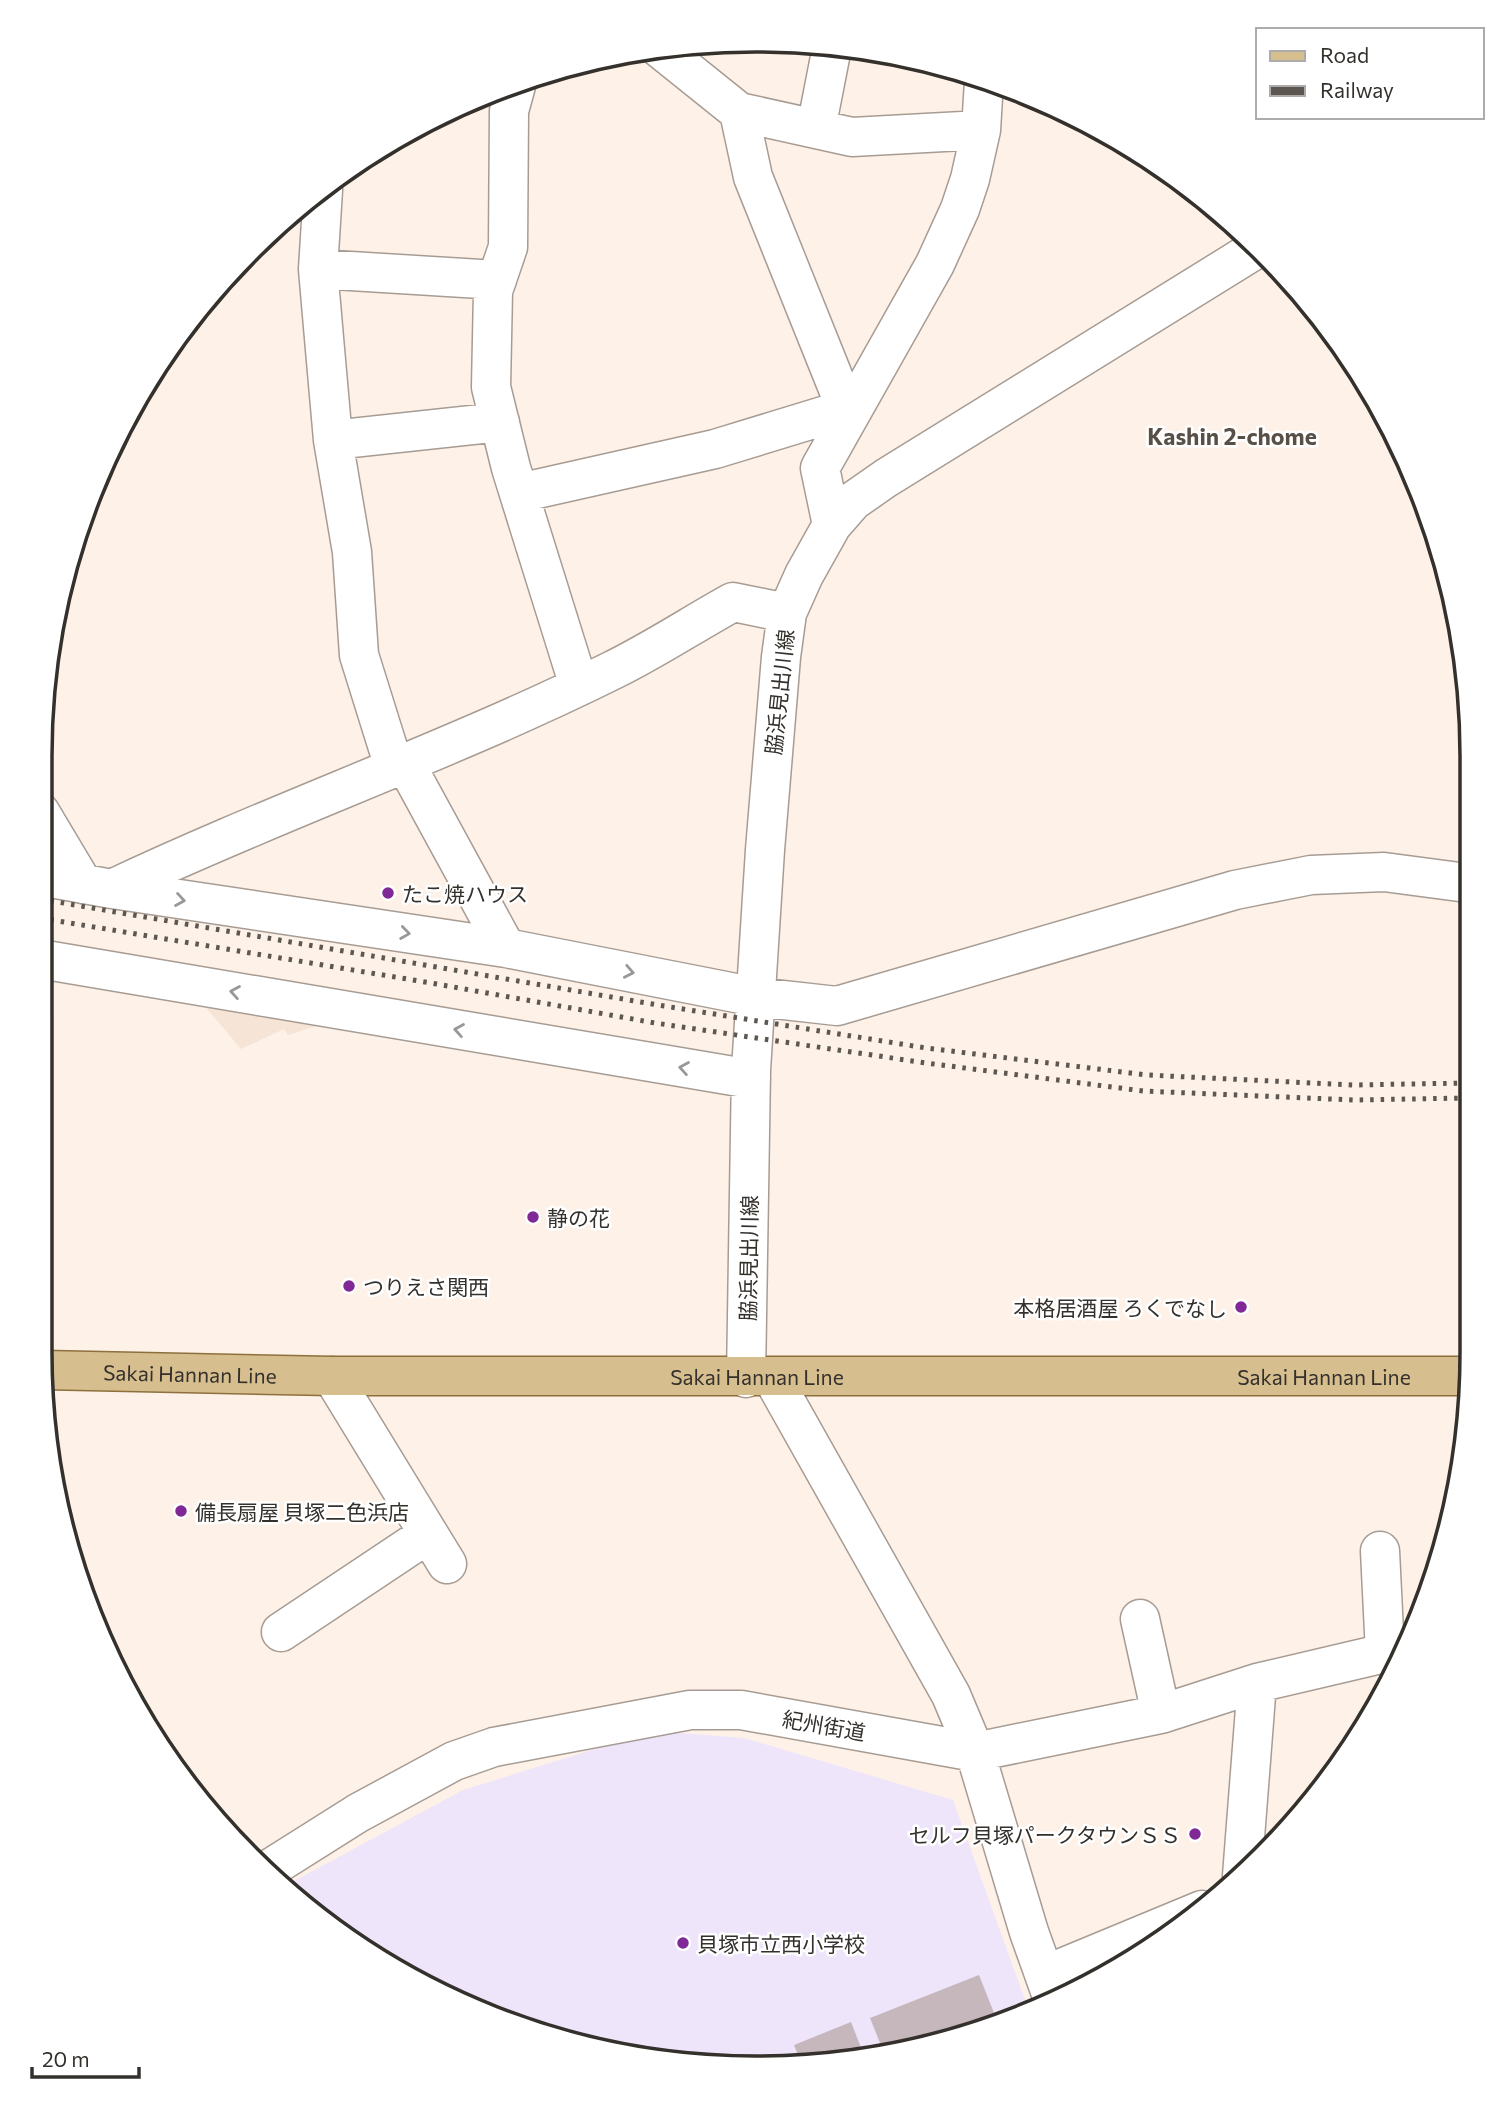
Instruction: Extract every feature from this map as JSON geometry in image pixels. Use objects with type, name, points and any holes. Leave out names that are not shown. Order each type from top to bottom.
[{"type":"main road","name":"Sakai Hannan Line","points":[[53,1370],[332,1376],[1459,1376]]},
{"type":"street","points":[[816,129],[830,57]]},
{"type":"street","points":[[672,58],[739,112],[852,137],[981,130]]},
{"type":"street","points":[[832,525],[820,468],[848,413],[935,264],[960,209],[981,130],[983,91]]},
{"type":"street","points":[[513,96],[509,111],[508,247],[493,291],[491,387],[519,493],[579,686]]},
{"type":"street","points":[[739,112],[753,177],[848,413]]},
{"type":"street","points":[[322,203],[318,269],[333,440],[352,552],[359,655],[400,765],[506,948]]},
{"type":"street","name":"脇浜見出川線","points":[[759,1377],[751,1079],[765,850],[787,612],[832,525],[853,501],[1247,253]]},
{"type":"street","points":[[318,269],[497,280]]},
{"type":"street","points":[[519,493],[715,449],[848,413]]},
{"type":"street","points":[[333,440],[500,422]]},
{"type":"street","points":[[98,887],[177,858],[400,765],[579,686],[615,669],[733,602],[787,612]]},
{"type":"street","points":[[52,828],[98,887]]},
{"type":"street","points":[[52,878],[506,948],[756,997],[837,1006],[1235,890],[1311,875],[1384,872],[1460,882]]},
{"type":"street","points":[[52,962],[751,1079]]},
{"type":"street","points":[[281,1632],[438,1549],[332,1376]]},
{"type":"street","points":[[759,1377],[951,1695],[975,1752],[1029,1932],[1050,1989],[1141,1942]]},
{"type":"street","points":[[1380,1551],[1394,1648]]},
{"type":"street","points":[[1140,1619],[1161,1714]]},
{"type":"street","name":"紀州街道","points":[[275,1865],[358,1813],[454,1761],[494,1747],[690,1710],[741,1710],[975,1752],[1161,1714],[1257,1683],[1392,1654]]},
{"type":"street","points":[[1243,1859],[1257,1683]]},
{"type":"shaded area","points":[[204,1005],[343,1018],[288,1035],[284,1029],[241,1049]]},
{"type":"shaded area","name":"貝塚市立西小学校","points":[[653,1731],[744,1738],[953,1800],[1026,2003],[938,2033],[893,2043],[802,2055],[710,2055],[619,2043],[530,2019],[445,1984],[365,1938],[292,1882],[463,1790]]},
{"type":"building","points":[[979,1975],[995,2014],[938,2033],[881,2045],[870,2018]]},
{"type":"building","points":[[851,2022],[861,2048],[798,2055],[794,2045]]},
{"type":"railway","points":[[52,901],[926,1048],[1147,1075],[1354,1085],[1460,1083]]},
{"type":"railway","points":[[52,920],[655,1023],[926,1063],[1143,1091],[1354,1100],[1460,1098]]},
{"type":"place","name":"たこ焼ハウス","points":[[388,893]]},
{"type":"place","name":"静の花","points":[[533,1217]]},
{"type":"place","name":"つりえさ関西","points":[[349,1286]]},
{"type":"place","name":"本格居酒屋 ろくでなし","points":[[1241,1307]]},
{"type":"place","name":"備長扇屋 貝塚二色浜店","points":[[181,1511]]},
{"type":"place","name":"セルフ貝塚パークタウンＳＳ","points":[[1195,1834]]},
{"type":"place","name":"貝塚市立西小学校","points":[[683,1943]]},
{"type":"district","name":"Kashin 2-chome","points":[[1232,436]]}]
